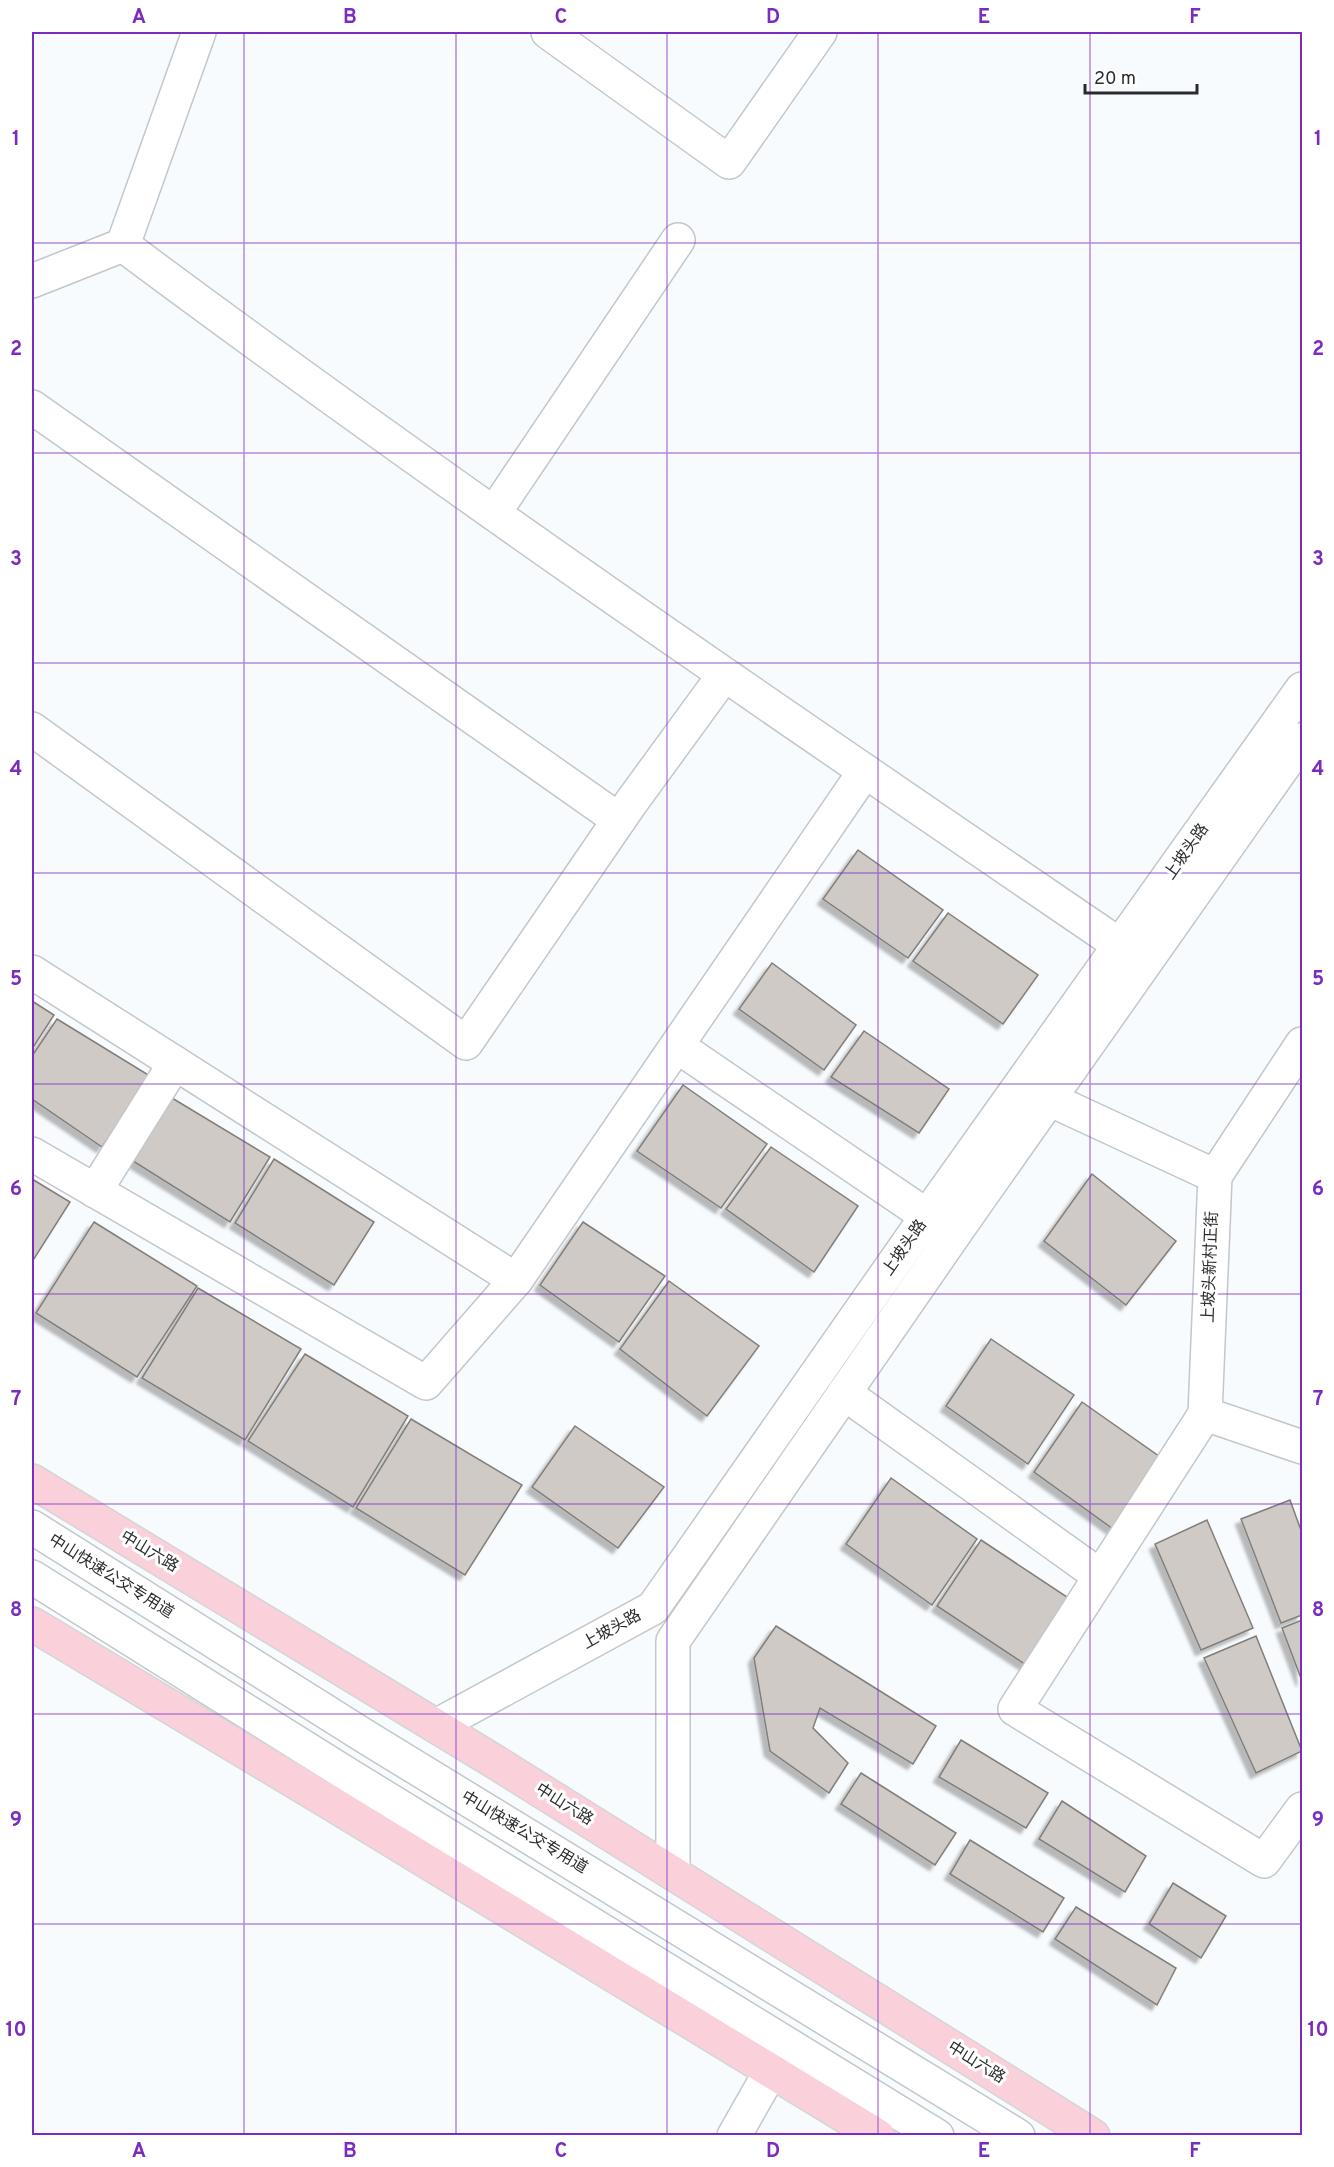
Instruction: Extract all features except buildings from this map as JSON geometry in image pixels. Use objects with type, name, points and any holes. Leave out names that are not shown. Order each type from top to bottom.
[{"type":"main road","name":"中山六路","points":[[32,1481],[436,1726],[1093,2136]]},
{"type":"main road","points":[[32,1624],[334,1804],[878,2136]]},
{"type":"street","points":[[32,280],[123,245],[199,32]]},
{"type":"street","points":[[548,32],[729,162],[820,32]]},
{"type":"street","points":[[494,513],[678,240]]},
{"type":"street","points":[[123,245],[265,351],[724,675],[1121,946]]},
{"type":"street","points":[[32,407],[619,820]]},
{"type":"street","points":[[32,729],[466,1043],[619,820],[724,675]]},
{"type":"street","name":"上坡头路","points":[[436,1726],[653,1608],[927,1216],[1302,689]]},
{"type":"street","name":"上坡头路","points":[[673,1873],[673,1641],[1049,1099],[1302,740]]},
{"type":"street","points":[[32,1154],[426,1383],[516,1280],[865,771]]},
{"type":"street","points":[[32,972],[516,1280]]},
{"type":"street","points":[[1049,1099],[1215,1176],[1302,1044]]},
{"type":"street","points":[[677,1046],[927,1216]]},
{"type":"street","points":[[95,1191],[175,1063]]},
{"type":"street","name":"上坡头新村正街","points":[[1205,1414],[1215,1176]]},
{"type":"street","points":[[844,1393],[1100,1576]]},
{"type":"street","points":[[1302,1447],[1205,1414],[1015,1709],[1264,1862],[1302,1809]]},
{"type":"street","name":"中山快速公交专用道","points":[[32,1527],[366,1737],[1018,2136]]},
{"type":"street","points":[[32,1577],[350,1776],[937,2136]]},
{"type":"street","points":[[734,2136],[771,2071]]}]
